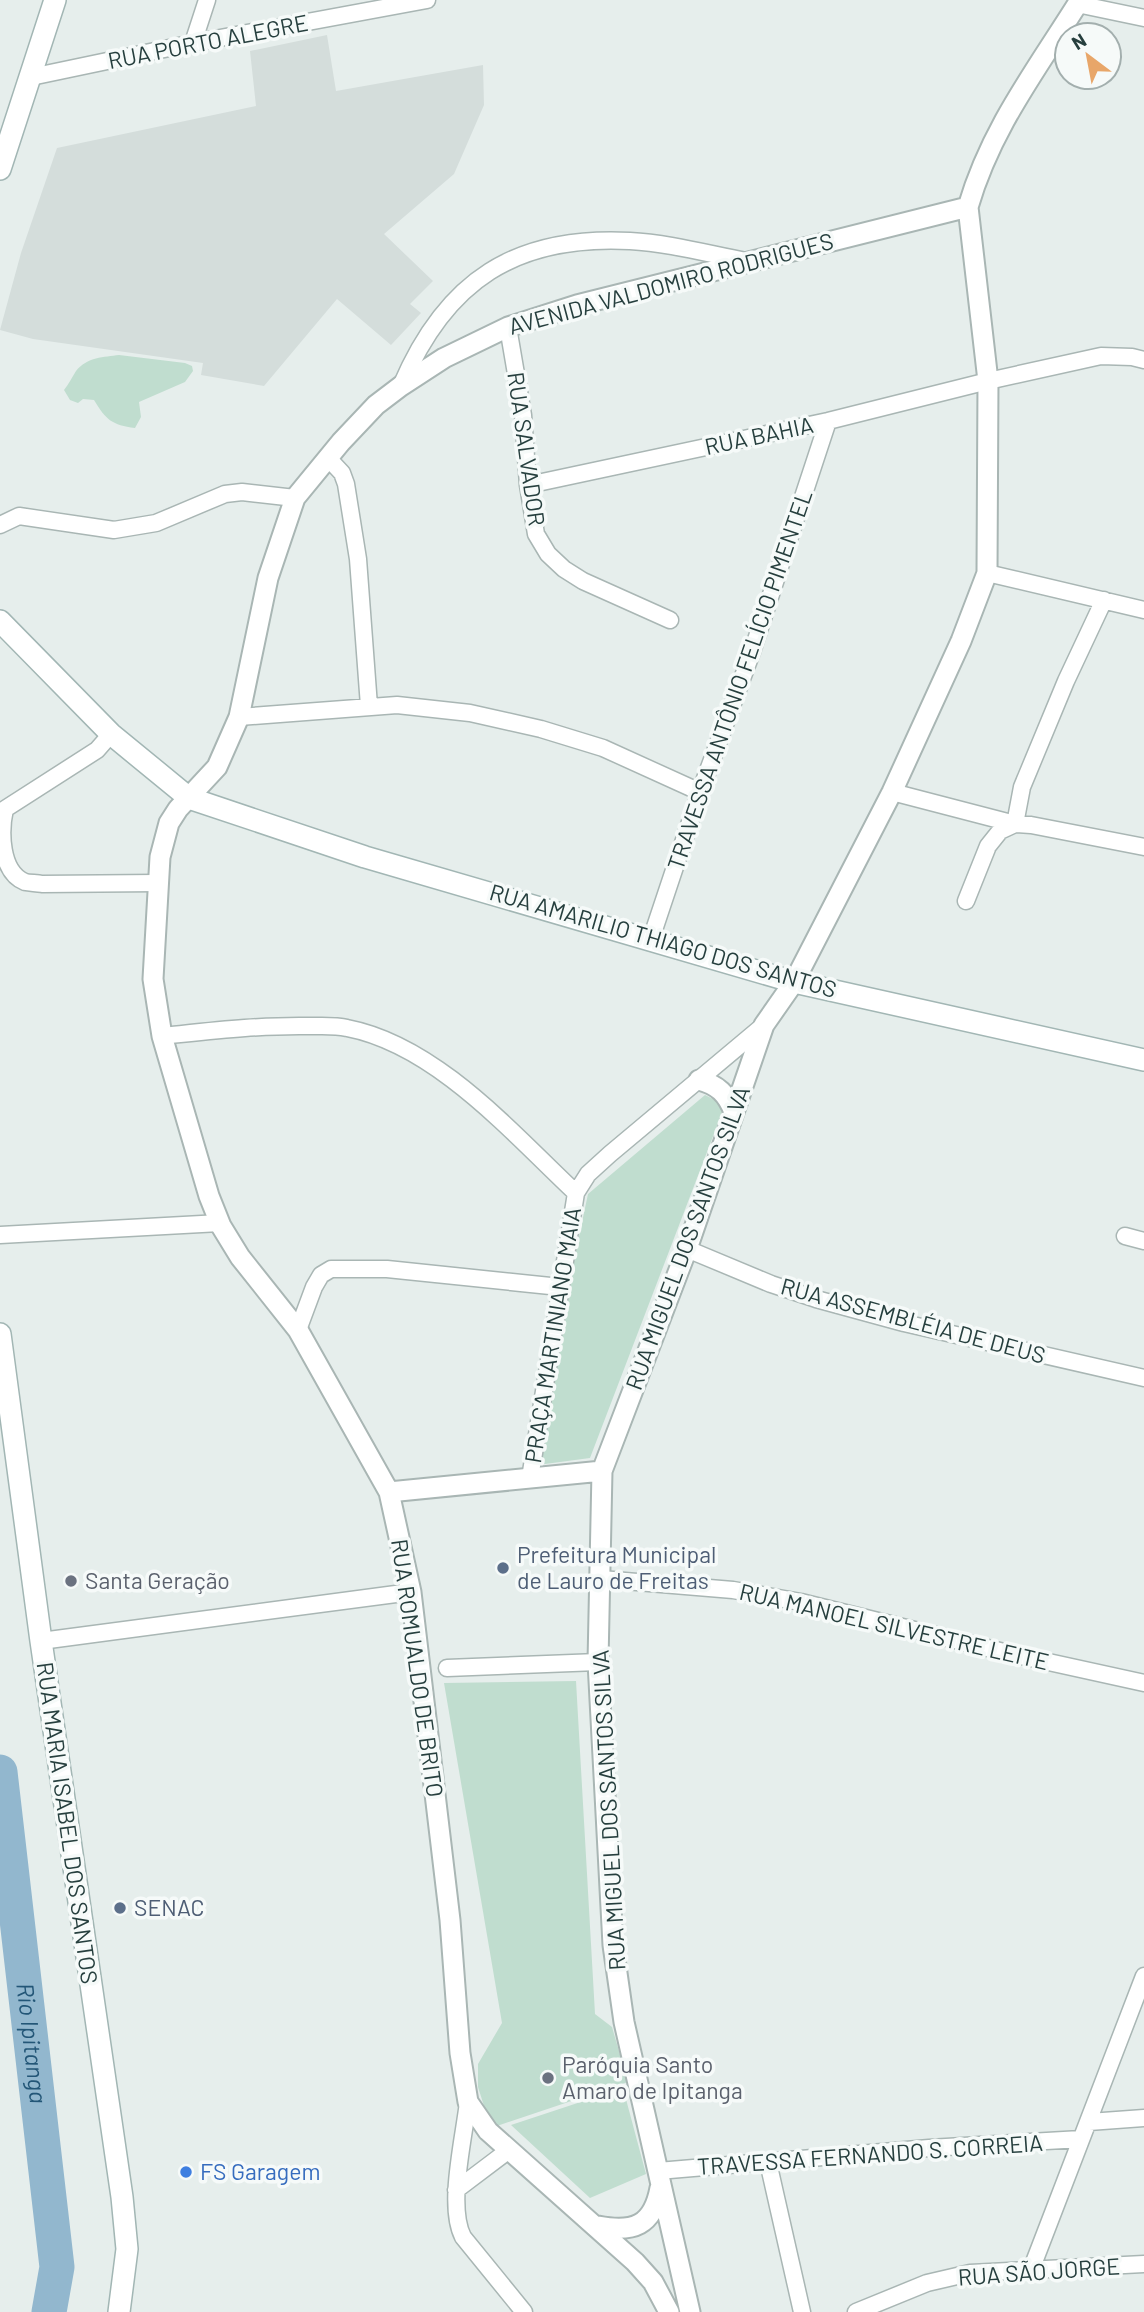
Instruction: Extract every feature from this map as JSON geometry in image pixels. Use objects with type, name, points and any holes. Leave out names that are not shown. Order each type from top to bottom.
[{"type":"main road","points":[[0,169],[55,0]]},
{"type":"main road","points":[[0,621],[111,734],[189,798]]},
{"type":"main road","name":"RUA AMARILIO THIAGO DOS SANTOS","points":[[189,798],[365,857],[794,982],[1144,1060]]},
{"type":"main road","name":"RUA MARIA ISABEL DOS SANTOS","points":[[0,1334],[41,1641],[122,2197],[127,2249],[119,2312]]},
{"type":"street","points":[[194,43],[207,0]]},
{"type":"street","points":[[349,16],[355,0]]},
{"type":"street","name":"RUA PORTO ALEGRE","points":[[31,77],[194,43],[427,0]]},
{"type":"street","points":[[968,207],[976,180],[1005,116],[1079,2],[1144,18]]},
{"type":"street","name":"AVENIDA VALDOMIRO RODRIGUES","points":[[189,798],[217,767],[239,717],[268,578],[295,498],[376,405],[401,386],[444,358],[508,327],[577,305],[968,207]]},
{"type":"street","name":"RUA MIGUEL DOS SANTOS SILVA","points":[[690,2312],[624,2022],[613,1945],[598,1662],[603,1471],[687,1249],[764,1025],[794,982],[892,792],[961,641],[987,573],[988,381],[968,207]]},
{"type":"street","points":[[401,386],[411,363],[440,314],[478,278],[509,259],[540,248],[589,240],[634,241],[749,261]]},
{"type":"street","name":"RUA SALVADOR","points":[[508,327],[523,415],[528,485],[536,534],[548,554],[564,569],[583,581],[670,620]]},
{"type":"street","name":"RUA BAHIA","points":[[528,485],[828,421],[1101,356],[1144,360]]},
{"type":"street","name":"TRAVESSA ANTÔNIO FELÍCIO PIMENTEL","points":[[651,939],[700,792],[752,652],[828,421]]},
{"type":"street","points":[[328,458],[342,473],[346,484],[358,559],[369,706]]},
{"type":"street","points":[[0,525],[19,516],[114,530],[156,523],[225,494],[242,492],[295,498]]},
{"type":"street","points":[[987,573],[1144,610]]},
{"type":"street","points":[[1015,824],[1022,787],[1066,681],[1104,600]]},
{"type":"street","points":[[239,717],[397,705],[470,713],[541,729],[603,748],[700,792]]},
{"type":"street","points":[[111,734],[97,750],[5,809],[2,822],[6,859],[12,873],[25,882],[158,883]]},
{"type":"street","points":[[892,792],[1015,824],[1058,829],[1144,847]]},
{"type":"street","name":"RUA ROMUALDO DE BRITO","points":[[189,798],[169,823],[160,857],[153,979],[162,1036],[209,1196],[220,1223],[240,1257],[298,1330],[389,1493],[411,1592],[450,1920],[460,2053],[468,2102],[488,2131],[626,2253],[653,2282],[669,2312]]},
{"type":"street","points":[[966,901],[988,846],[1000,831],[1015,824]]},
{"type":"street","name":"PRAÇA MARTINIANO MAIA","points":[[530,1478],[576,1193],[588,1174],[610,1154],[764,1025]]},
{"type":"street","points":[[162,1036],[296,1026],[345,1027],[383,1037],[415,1053],[446,1074],[576,1193]]},
{"type":"street","points":[[699,1080],[712,1083],[723,1091],[734,1112]]},
{"type":"street","points":[[0,1236],[220,1223]]},
{"type":"street","points":[[1125,1236],[1144,1241]]},
{"type":"street","name":"RUA ASSEMBLÉIA DE DEUS","points":[[687,1249],[771,1284],[816,1299],[904,1323],[1144,1378]]},
{"type":"street","points":[[298,1330],[314,1287],[321,1275],[331,1269],[387,1269],[560,1287]]},
{"type":"street","points":[[389,1493],[603,1471]]},
{"type":"street","name":"RUA MANOEL SILVESTRE LEITE","points":[[601,1579],[733,1590],[801,1602],[1012,1654],[1144,1683]]},
{"type":"street","points":[[41,1641],[411,1592]]},
{"type":"street","points":[[447,1668],[598,1662]]},
{"type":"street","points":[[1031,2270],[1144,1976]]},
{"type":"street","points":[[468,2102],[456,2190],[457,2226],[524,2312]]},
{"type":"street","points":[[1089,2122],[1144,2118]]},
{"type":"street","name":"TRAVESSA FERNANDO S. CORREIA","points":[[659,2177],[768,2162],[1081,2138]]},
{"type":"street","points":[[456,2190],[509,2150]]},
{"type":"street","points":[[768,2162],[802,2312]]},
{"type":"street","points":[[597,2226],[624,2229],[637,2226],[646,2220],[653,2212],[659,2177]]},
{"type":"street","points":[[626,2253],[635,2235],[643,2230],[662,2227],[671,2230]]},
{"type":"street","name":"RUA SÃO JORGE","points":[[856,2312],[927,2283],[970,2273],[1144,2264]]},
{"type":"shaded area","points":[[327,35],[336,91],[483,65],[484,105],[454,174],[384,234],[433,281],[410,304],[421,313],[391,345],[337,299],[264,386],[201,375],[203,363],[33,339],[0,330],[21,253],[57,148],[256,106],[250,51]]},
{"type":"green space","points":[[119,355],[185,363],[192,366],[193,371],[185,382],[139,402],[141,417],[135,428],[127,427],[110,420],[94,400],[83,399],[78,403],[70,400],[64,390],[80,366],[96,358]]},
{"type":"green space","points":[[705,1095],[725,1105],[590,1458],[530,1466],[588,1194]]},
{"type":"green space","points":[[576,1681],[595,2014],[612,2027],[628,2082],[491,2128],[478,2087],[478,2064],[502,2023],[444,1683]]},
{"type":"green space","points":[[623,2088],[646,2174],[590,2198],[511,2125]]},
{"type":"waterway","name":"Rio Ipitanga","points":[[0,1772],[57,2267],[49,2312]]},
{"type":"place","name":"Prefeitura Municipal de Lauro de Freitas","points":[[503,1568]]},
{"type":"place","name":"Santa Geração","points":[[71,1581]]},
{"type":"place","name":"SENAC","points":[[120,1908]]},
{"type":"place","name":"Paróquia Santo Amaro de Ipitanga","points":[[548,2078]]},
{"type":"place","name":"FS Garagem","points":[[186,2172]]}]
